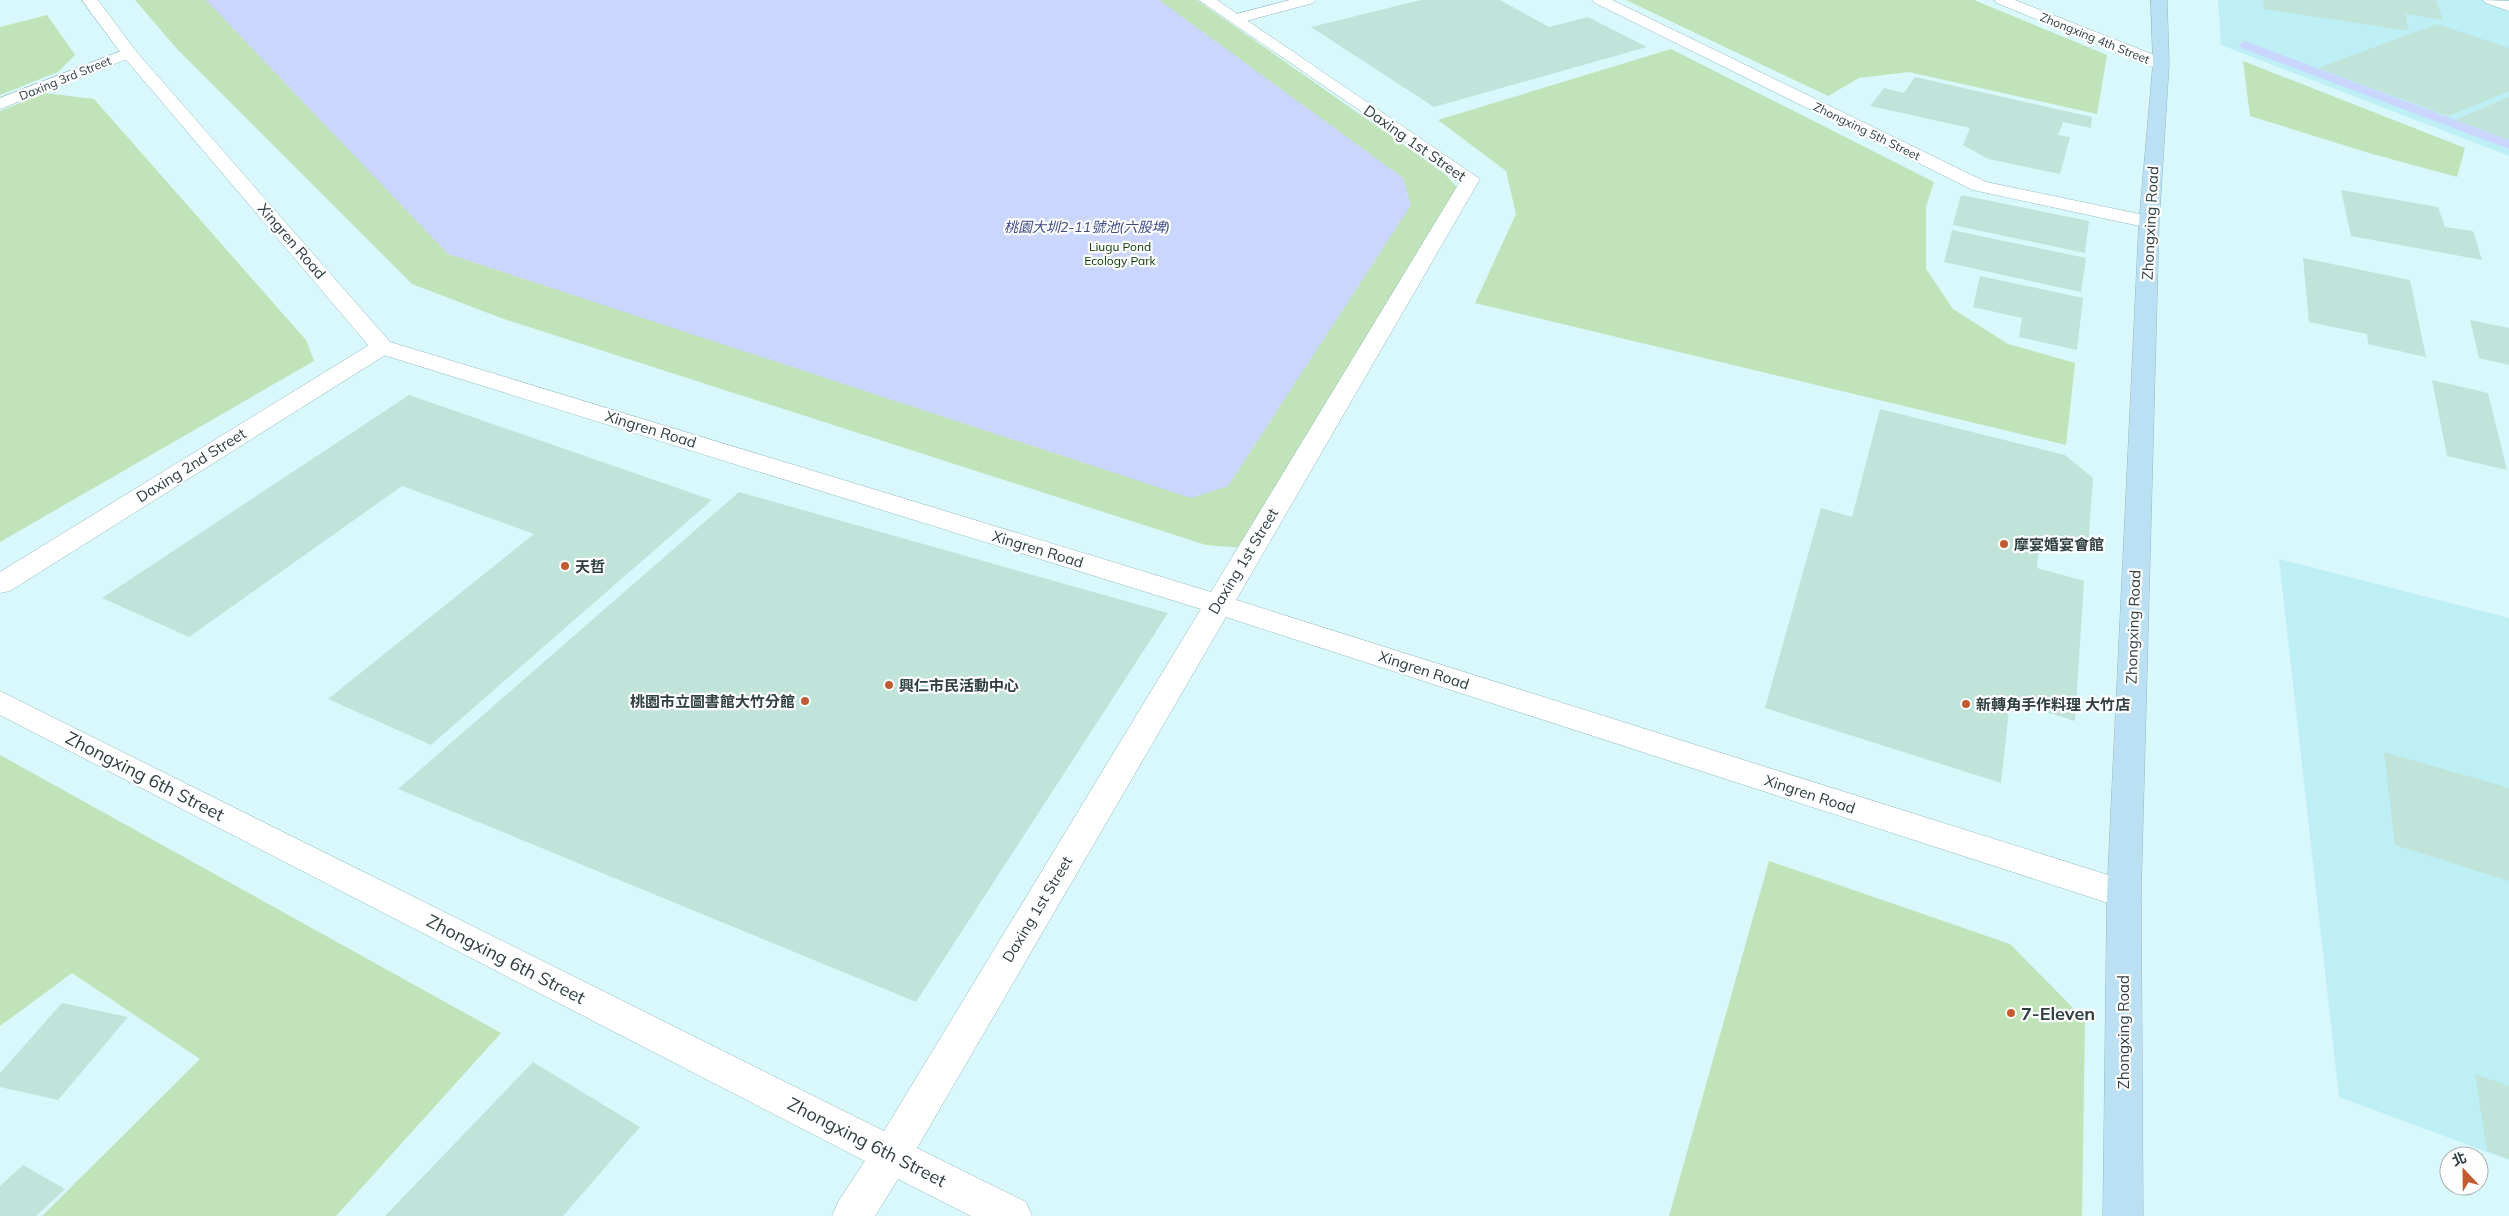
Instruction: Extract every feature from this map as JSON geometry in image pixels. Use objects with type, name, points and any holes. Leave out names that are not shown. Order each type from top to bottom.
[{"type":"street","name":"Xingren Road","points":[[90,0],[129,53],[382,347],[1218,604],[2124,894]]},
{"type":"street","name":"Daxing 1st Street","points":[[852,1216],[892,1154],[1471,179],[1207,0]]},
{"type":"street","points":[[1235,19],[1308,0]]},
{"type":"street","name":"Zhongxing 5th Street","points":[[1600,0],[1980,186],[2149,222]]},
{"type":"street","name":"Zhongxing 4th Street","points":[[2002,0],[2161,64]]},
{"type":"street","name":"Zhongxing Road","points":[[2123,1216],[2124,894],[2149,222],[2161,64],[2159,0]]},
{"type":"street","points":[[2491,0],[2509,6]]},
{"type":"street","name":"Daxing 3rd Street","points":[[0,104],[129,53]]},
{"type":"street","name":"Daxing 2nd Street","points":[[0,584],[382,347]]},
{"type":"street","name":"Zhongxing 6th Street","points":[[0,702],[1012,1216]]},
{"type":"shaded area","points":[[2218,0],[2509,0],[2509,156],[2221,45]]},
{"type":"shaded area","points":[[2279,559],[2509,618],[2509,1160],[2489,1153],[2489,1146],[2471,1146],[2339,1097]]},
{"type":"green space","name":"桃園大圳2-11號池(六股埤)","points":[[135,0],[1197,0],[1445,174],[1459,190],[1242,548],[1206,545],[501,318],[412,284],[178,50]]},
{"type":"green space","points":[[1626,0],[1974,0],[2107,55],[2097,114],[1909,72],[1859,78],[1828,96]]},
{"type":"green space","points":[[47,15],[75,55],[58,72],[0,95],[0,27]]},
{"type":"green space","points":[[1671,49],[1934,182],[1926,207],[1926,269],[1953,309],[2008,344],[2075,363],[2066,445],[1475,303],[1516,214],[1506,171],[1438,120]]},
{"type":"green space","points":[[2243,61],[2465,148],[2457,177],[2369,153],[2250,116]]},
{"type":"green space","points":[[45,93],[94,99],[306,340],[314,361],[0,542],[0,111]]},
{"type":"green space","points":[[0,755],[501,1033],[336,1216],[42,1216],[200,1059],[72,973],[0,1026]]},
{"type":"green space","points":[[1769,861],[2010,944],[2085,1020],[2082,1216],[1669,1216]]},
{"type":"water","name":"桃園大圳2-11號池(六股埤)","points":[[206,0],[1159,0],[1403,178],[1411,205],[1228,486],[1191,498],[448,254]]},
{"type":"building","points":[[1421,0],[1500,0],[1549,27],[1588,17],[1647,47],[1434,107],[1311,27]]},
{"type":"building","points":[[2263,0],[2436,0],[2443,20],[2405,14],[2409,31],[2264,9]]},
{"type":"building","points":[[2437,24],[2509,48],[2509,91],[2448,116],[2318,68]]},
{"type":"building","points":[[1915,77],[2092,117],[2091,128],[2063,122],[2058,135],[2070,137],[2060,174],[1988,159],[1963,145],[1970,128],[1870,106],[1884,88],[1904,93]]},
{"type":"building","points":[[2509,97],[2509,140],[2455,120]]},
{"type":"building","points":[[2341,190],[2438,207],[2445,227],[2473,231],[2482,260],[2351,236]]},
{"type":"building","points":[[1961,195],[2089,221],[2085,253],[1953,225]]},
{"type":"building","points":[[1952,230],[2086,258],[2081,292],[1944,262]]},
{"type":"building","points":[[2303,258],[2410,280],[2426,357],[2368,344],[2367,334],[2309,322]]},
{"type":"building","points":[[1980,276],[2083,298],[2077,350],[2019,337],[2022,318],[1973,307]]},
{"type":"building","points":[[2470,320],[2509,328],[2509,365],[2479,358]]},
{"type":"building","points":[[2432,380],[2488,393],[2507,470],[2447,456]]},
{"type":"building","name":"天哲","points":[[409,395],[712,500],[431,745],[328,699],[534,534],[402,486],[189,637],[102,598]]},
{"type":"building","points":[[1880,409],[2065,455],[2093,478],[2088,549],[2040,536],[2037,568],[2084,581],[2075,721],[2010,701],[2001,783],[1765,708],[1821,508],[1852,517]]},
{"type":"building","name":"桃園市立圖書館大竹分館","points":[[739,492],[1168,613],[916,1002],[398,789]]},
{"type":"building","points":[[2384,752],[2509,788],[2509,881],[2395,845]]},
{"type":"building","points":[[62,1003],[128,1017],[58,1100],[0,1087],[0,1073]]},
{"type":"building","points":[[533,1062],[640,1127],[563,1216],[385,1216]]},
{"type":"building","points":[[2475,1074],[2509,1086],[2509,1159],[2489,1152],[2489,1146],[2486,1146]]},
{"type":"building","points":[[23,1165],[65,1189],[36,1216],[0,1216],[0,1186]]},
{"type":"waterway","points":[[2245,45],[2509,145]]},
{"type":"place","name":"摩宴婚宴會館","points":[[2004,544]]},
{"type":"place","name":"天哲","points":[[565,566]]},
{"type":"place","name":"興仁市民活動中心","points":[[889,685]]},
{"type":"place","name":"桃園市立圖書館大竹分館","points":[[805,701]]},
{"type":"place","name":"新轉角手作料理 大竹店","points":[[1966,704]]},
{"type":"place","name":"7-Eleven","points":[[2011,1013]]},
{"type":"park label","name":"Liugu Pond Ecology Park","points":[[1120,253]]}]
